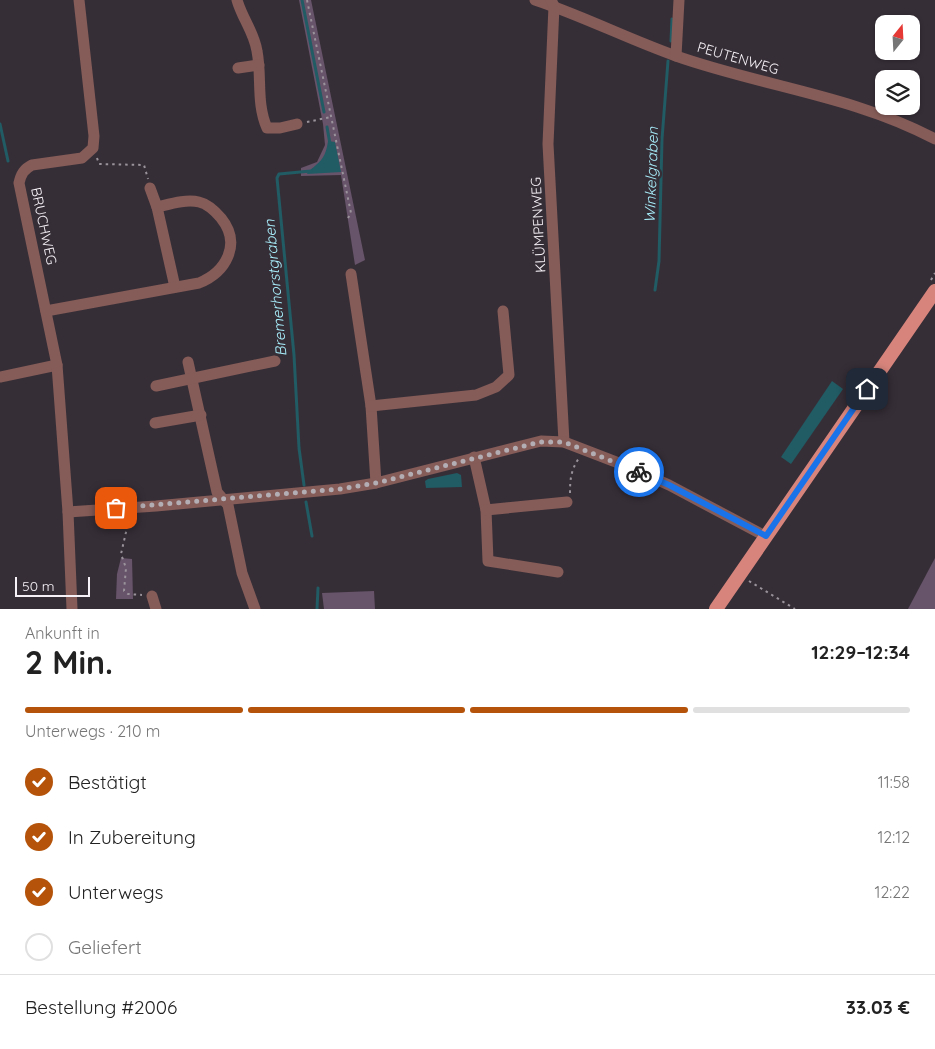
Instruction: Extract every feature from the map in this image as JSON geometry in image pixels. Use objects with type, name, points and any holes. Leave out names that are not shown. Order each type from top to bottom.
[{"type":"main road","points":[[716,609],[935,290]]},
{"type":"street","points":[[79,0],[94,136],[93,148]]},
{"type":"street","points":[[237,0],[255,42],[259,65],[259,93],[264,122],[267,128],[280,128],[297,124]]},
{"type":"street","name":"PEUTENWEG","points":[[535,0],[552,3],[676,56],[873,112],[909,126],[935,140]]},
{"type":"street","points":[[676,56],[679,0]]},
{"type":"street","name":"KLÜMPENWEG","points":[[552,3],[548,144],[564,442]]},
{"type":"street","points":[[238,68],[259,65]]},
{"type":"street","name":"BRUCHWEG","points":[[72,609],[68,512],[58,364],[19,183],[26,168],[32,165],[82,158],[93,148]]},
{"type":"street","points":[[150,188],[175,287]]},
{"type":"street","points":[[46,312],[199,283],[216,274],[228,258],[230,247],[230,235],[225,222],[216,212],[199,202],[179,202],[156,207]]},
{"type":"street","points":[[352,274],[372,406],[376,483]]},
{"type":"street","points":[[372,406],[476,394],[496,387],[509,375],[503,311]]},
{"type":"street","points":[[156,386],[275,361]]},
{"type":"street","points":[[188,362],[217,492],[228,505],[242,573],[255,609]]},
{"type":"street","points":[[0,377],[58,364]]},
{"type":"street","points":[[155,423],[200,415]]},
{"type":"street","points":[[68,512],[340,489],[376,483],[540,442],[564,442],[669,485],[766,536]]},
{"type":"street","points":[[474,457],[486,510],[488,561],[558,572]]},
{"type":"street","points":[[486,510],[568,502]]},
{"type":"street","points":[[152,596],[156,609]]},
{"type":"path","points":[[307,0],[351,213],[348,218]]},
{"type":"path","points":[[297,124],[331,117]]},
{"type":"path","points":[[93,148],[99,164],[144,165],[150,188]]},
{"type":"path","points":[[568,502],[571,499],[570,478],[572,470],[584,450]]},
{"type":"path","points":[[132,507],[121,554],[126,568],[124,591],[128,594],[152,596]]},
{"type":"path","points":[[739,574],[795,609]]},
{"type":"shaded area","points":[[299,0],[311,0],[365,260],[355,265],[341,175],[301,176],[301,168],[317,162],[325,145],[323,124]]},
{"type":"shaded area","points":[[121,558],[132,559],[133,599],[116,599],[117,574]]},
{"type":"shaded area","points":[[935,558],[935,609],[908,609]]},
{"type":"shaded area","points":[[374,591],[375,609],[324,609],[322,593]]},
{"type":"water","points":[[328,141],[335,142],[341,172],[307,174],[323,157]]},
{"type":"water","points":[[832,381],[843,389],[791,464],[781,457]]},
{"type":"water","points":[[457,473],[461,475],[462,487],[426,488],[425,481],[428,479]]},
{"type":"waterway","name":"Bremerhorstgraben","points":[[302,0],[324,112]]},
{"type":"waterway","name":"Winkelgraben","points":[[671,41],[672,19]]},
{"type":"waterway","name":"Winkelgraben","points":[[655,290],[659,261],[662,139],[668,61]]},
{"type":"waterway","points":[[0,124],[8,161]]},
{"type":"waterway","name":"Bremerhorstgraben","points":[[327,127],[330,144]]},
{"type":"waterway","name":"Bremerhorstgraben","points":[[304,485],[299,448],[294,355],[277,178],[279,174],[311,171]]},
{"type":"waterway","name":"Bremerhorstgraben","points":[[306,502],[312,536]]},
{"type":"waterway","name":"Bremerhorstgraben","points":[[317,609],[318,588]]},
{"type":"way so far","points":[[116,508],[340,489],[376,483],[540,442],[564,442],[639,472]]},
{"type":"route","points":[[639,472],[669,485],[766,536],[867,389]]}]
